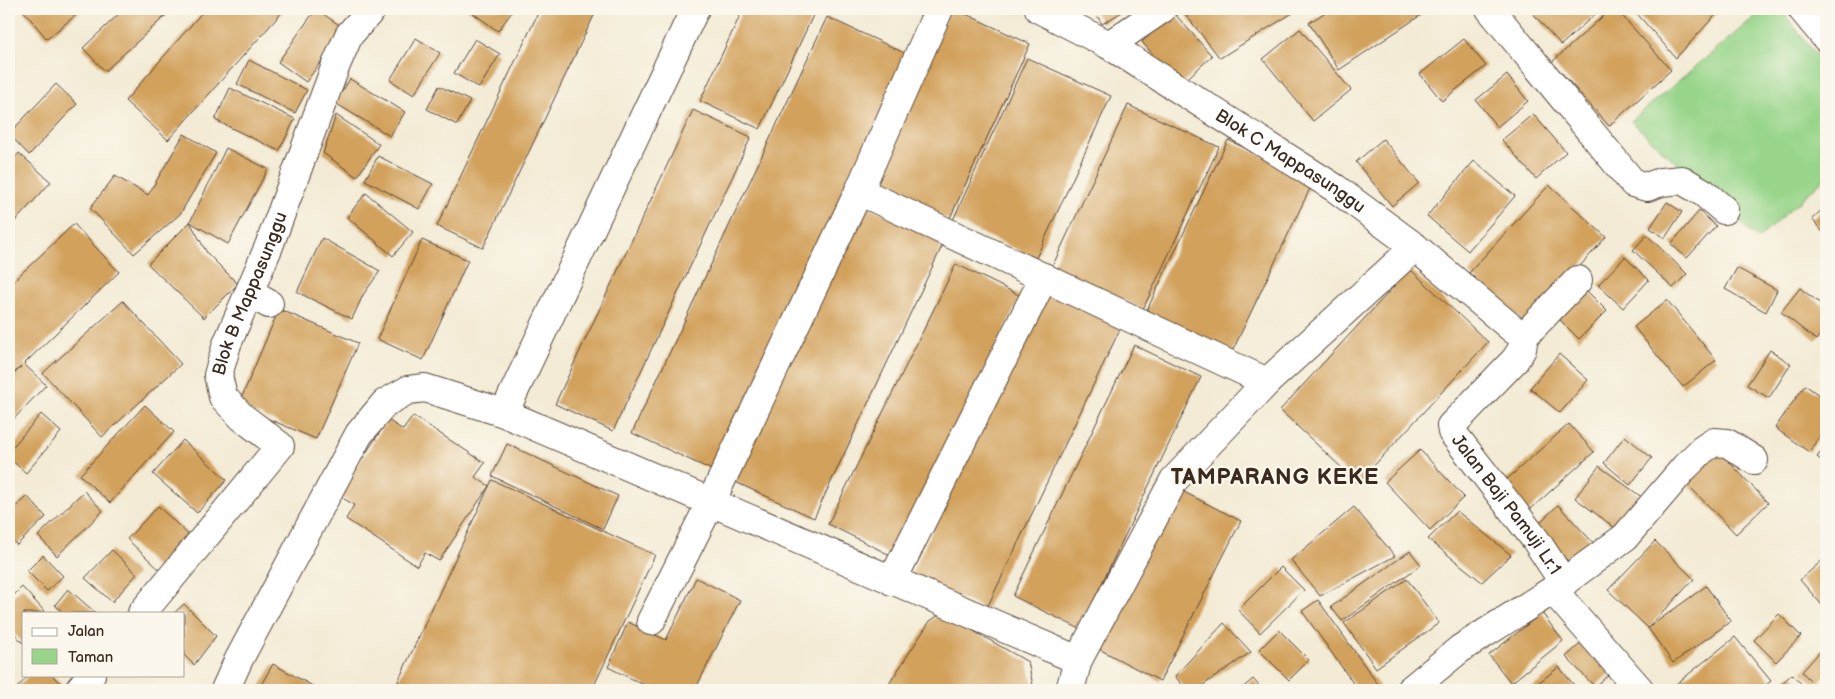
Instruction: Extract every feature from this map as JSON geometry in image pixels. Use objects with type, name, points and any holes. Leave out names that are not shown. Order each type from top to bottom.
[{"type":"street","name":"Blok B Mappasunggu","points":[[143,612],[280,446],[242,417],[223,397],[218,375],[227,344],[259,299],[269,246],[336,65],[349,35],[372,9]]},
{"type":"street","points":[[504,413],[695,9]]},
{"type":"street","points":[[651,621],[711,502],[859,192],[939,9]]},
{"type":"street","name":"Blok C Mappasunggu","points":[[1039,9],[1109,45],[1314,174],[1415,247],[1506,324],[1524,336]]},
{"type":"street","points":[[1109,45],[1162,9]]},
{"type":"street","points":[[1490,9],[1633,183],[1647,187],[1660,182],[1682,180],[1704,192],[1724,210]]},
{"type":"street","points":[[1802,9],[1826,38]]},
{"type":"street","points":[[859,192],[1267,382]]},
{"type":"street","points":[[1070,690],[1078,660],[1174,480],[1267,382],[1415,247]]},
{"type":"street","points":[[892,581],[1044,277]]},
{"type":"street","points":[[1524,336],[1578,280]]},
{"type":"street","name":"Jalan Baji Pamuji Lr.1","points":[[1524,336],[1522,349],[1515,360],[1451,426],[1452,432],[1535,539],[1558,586]]},
{"type":"street","points":[[225,690],[238,661],[359,434],[385,403],[408,390],[426,388],[504,413],[1078,660]]},
{"type":"street","points":[[1410,690],[1460,649],[1558,586],[1624,537],[1684,467],[1702,450],[1714,442],[1727,443],[1754,460]]},
{"type":"street","points":[[1558,586],[1640,690]]},
{"type":"street","points":[[79,690],[90,676]]},
{"type":"green space","points":[[1764,9],[1780,9],[1826,67],[1826,177],[1758,239],[1631,121]]},
{"type":"building","points":[[22,9],[83,9],[47,39]]},
{"type":"building","points":[[124,9],[173,9],[105,71],[83,48]]},
{"type":"building","points":[[205,9],[285,9],[168,140],[125,101]]},
{"type":"building","points":[[316,9],[345,29],[306,82],[278,62]]},
{"type":"building","points":[[467,9],[514,9],[498,31]]},
{"type":"building","points":[[540,9],[597,9],[483,248],[437,226]]},
{"type":"building","points":[[743,9],[816,9],[760,129],[700,101]]},
{"type":"building","points":[[950,9],[955,9],[1030,44],[949,220],[869,183]]},
{"type":"building","points":[[1093,9],[1127,9],[1102,24]]},
{"type":"building","points":[[1181,9],[1299,9],[1220,58]]},
{"type":"building","points":[[1330,9],[1430,9],[1339,70],[1309,23]]},
{"type":"building","points":[[1529,9],[1601,9],[1561,45]]},
{"type":"building","points":[[1611,9],[1616,9],[1671,70],[1609,126],[1552,62]]},
{"type":"building","points":[[1633,9],[1721,9],[1676,58]]},
{"type":"building","points":[[1174,13],[1212,56],[1180,85],[1142,42]]},
{"type":"building","points":[[827,17],[909,55],[714,471],[632,433]]},
{"type":"building","points":[[1300,29],[1351,90],[1313,121],[1263,59]]},
{"type":"building","points":[[416,38],[440,53],[414,95],[390,80]]},
{"type":"building","points":[[475,39],[500,54],[479,88],[454,73]]},
{"type":"building","points":[[1464,39],[1486,66],[1442,101],[1420,74]]},
{"type":"building","points":[[1027,58],[1111,96],[1036,258],[953,220]]},
{"type":"building","points":[[249,60],[307,90],[295,113],[237,84]]},
{"type":"building","points":[[1507,75],[1528,101],[1497,127],[1476,100]]},
{"type":"building","points":[[350,79],[405,112],[390,136],[335,103]]},
{"type":"building","points":[[56,84],[77,104],[29,155],[9,134]]},
{"type":"building","points":[[439,86],[470,101],[457,125],[427,109]]},
{"type":"building","points":[[230,88],[295,119],[279,151],[215,120]]},
{"type":"building","points":[[1128,105],[1219,147],[1143,309],[1052,267]]},
{"type":"building","points":[[693,110],[751,137],[613,431],[555,404]]},
{"type":"building","points":[[1533,114],[1566,152],[1536,179],[1502,140]]},
{"type":"building","points":[[336,115],[379,144],[357,177],[323,153]]},
{"type":"building","points":[[184,134],[216,153],[180,214],[134,254],[90,208],[115,176],[148,195]]},
{"type":"building","points":[[1383,139],[1419,183],[1392,206],[1356,162]]},
{"type":"building","points":[[1228,140],[1314,180],[1231,354],[1145,314]]},
{"type":"building","points":[[226,148],[268,169],[228,244],[190,222]]},
{"type":"building","points":[[19,153],[51,182],[9,228],[9,165]]},
{"type":"building","points":[[378,156],[433,184],[419,209],[365,180]]},
{"type":"building","points":[[1474,161],[1515,196],[1468,251],[1427,216]]},
{"type":"building","points":[[1549,185],[1606,237],[1527,325],[1469,273]]},
{"type":"building","points":[[366,193],[413,232],[393,256],[347,217]]},
{"type":"building","points":[[1667,202],[1682,212],[1665,238],[1650,228]]},
{"type":"building","points":[[863,204],[944,242],[814,518],[733,481]]},
{"type":"building","points":[[1826,206],[1826,236],[1812,219]]},
{"type":"building","points":[[1699,211],[1716,226],[1687,258],[1671,244]]},
{"type":"building","points":[[190,222],[207,253],[238,284],[204,318],[148,264]]},
{"type":"building","points":[[74,224],[119,272],[24,364],[46,385],[9,424],[9,379],[21,367],[9,377],[9,285]]},
{"type":"building","points":[[1647,235],[1687,274],[1673,288],[1633,250]]},
{"type":"building","points":[[322,238],[380,271],[363,295],[352,319],[297,292]]},
{"type":"building","points":[[422,240],[468,260],[423,360],[377,339]]},
{"type":"building","points":[[1625,257],[1649,280],[1623,308],[1598,285]]},
{"type":"building","points":[[956,264],[1021,296],[892,556],[828,524]]},
{"type":"building","points":[[1737,268],[1777,290],[1766,312],[1725,289]]},
{"type":"building","points":[[1410,269],[1488,342],[1358,483],[1280,410]]},
{"type":"building","points":[[1584,288],[1607,311],[1579,339],[1556,316]]},
{"type":"building","points":[[1800,288],[1826,308],[1826,327],[1816,340],[1781,312]]},
{"type":"building","points":[[1045,291],[1121,327],[986,610],[911,575]]},
{"type":"building","points":[[1667,300],[1716,360],[1683,387],[1634,327]]},
{"type":"building","points":[[123,301],[181,364],[102,437],[43,373]]},
{"type":"building","points":[[279,309],[358,343],[316,439],[238,406]]},
{"type":"building","points":[[1134,345],[1201,377],[1080,629],[1013,596]]},
{"type":"building","points":[[1770,350],[1791,364],[1769,398],[1747,385]]},
{"type":"building","points":[[1559,354],[1588,380],[1560,413],[1530,388]]},
{"type":"building","points":[[1805,385],[1826,400],[1826,427],[1809,452],[1775,428]]},
{"type":"building","points":[[145,405],[174,432],[110,503],[80,475]]},
{"type":"building","points":[[41,414],[61,432],[26,473],[9,458],[9,451]]},
{"type":"building","points":[[413,416],[485,463],[475,477],[489,486],[439,561],[425,553],[417,566],[346,519],[354,505],[338,495],[388,420],[403,430]]},
{"type":"building","points":[[1569,424],[1594,452],[1523,516],[1497,488]]},
{"type":"building","points":[[1625,436],[1652,458],[1630,485],[1604,463]]},
{"type":"building","points":[[183,440],[227,480],[197,513],[153,474]]},
{"type":"building","points":[[507,444],[618,496],[603,529],[492,476]]},
{"type":"building","points":[[1826,446],[1826,464],[1817,457]]},
{"type":"building","points":[[1420,450],[1464,497],[1430,530],[1385,482]]},
{"type":"building","points":[[1718,450],[1768,503],[1736,534],[1685,482]]},
{"type":"building","points":[[1599,466],[1643,498],[1619,531],[1575,498]]},
{"type":"building","points":[[492,480],[655,555],[592,690],[394,690]]},
{"type":"building","points":[[1178,489],[1241,521],[1160,681],[1097,648]]},
{"type":"building","points":[[84,491],[103,511],[57,556],[38,536]]},
{"type":"building","points":[[27,496],[46,517],[17,545],[9,537],[9,513]]},
{"type":"building","points":[[1558,505],[1600,550],[1577,571],[1536,526]]},
{"type":"building","points":[[158,506],[194,540],[163,573],[127,539]]},
{"type":"building","points":[[1354,507],[1395,556],[1320,596],[1291,560]]},
{"type":"building","points":[[1457,511],[1511,555],[1482,582],[1428,539]]},
{"type":"building","points":[[1655,541],[1694,579],[1648,628],[1608,590]]},
{"type":"building","points":[[112,550],[137,574],[112,602],[85,578]]},
{"type":"building","points":[[1410,551],[1421,565],[1342,621],[1331,607]]},
{"type":"building","points":[[43,555],[63,576],[47,591],[27,571]]},
{"type":"building","points":[[1826,557],[1826,601],[1822,605],[1800,580]]},
{"type":"building","points":[[1281,567],[1304,590],[1260,633],[1238,610]]},
{"type":"building","points":[[696,578],[740,600],[695,690],[654,690],[608,667],[628,622],[666,640]]},
{"type":"building","points":[[1407,579],[1439,623],[1376,668],[1344,623]]},
{"type":"building","points":[[1706,586],[1731,621],[1673,663],[1648,628]]},
{"type":"building","points":[[22,587],[45,612],[22,612],[22,642],[9,628],[9,600]]},
{"type":"building","points":[[68,589],[95,612],[63,612],[55,605]]},
{"type":"building","points":[[1318,600],[1382,690],[1358,690],[1302,611]]},
{"type":"building","points":[[184,604],[216,636],[194,665],[185,656],[185,612],[175,612]]},
{"type":"building","points":[[942,613],[1028,662],[1034,690],[885,690],[930,621]]},
{"type":"building","points":[[1542,613],[1563,641],[1511,683],[1489,655]]},
{"type":"building","points":[[1779,614],[1801,636],[1776,662],[1754,640]]},
{"type":"building","points":[[1224,623],[1251,652],[1196,690],[1186,690],[1175,676]]},
{"type":"building","points":[[1279,630],[1309,660],[1289,680],[1259,650]]},
{"type":"building","points":[[1735,637],[1771,681],[1760,690],[1679,690],[1675,685]]},
{"type":"building","points":[[1582,642],[1611,672],[1595,687],[1566,657]]},
{"type":"building","points":[[1822,649],[1826,653],[1826,674],[1816,686],[1802,672]]},
{"type":"building","points":[[273,664],[320,690],[258,690]]},
{"type":"building","points":[[1559,667],[1578,690],[1529,690]]},
{"type":"building","points":[[1792,674],[1807,690],[1775,690]]},
{"type":"building","points":[[28,676],[53,676],[62,685],[57,690],[15,690]]},
{"type":"building","points":[[1253,679],[1263,690],[1240,690]]},
{"type":"district","name":"TAMPARANG KEKE","points":[[1275,476]]}]
